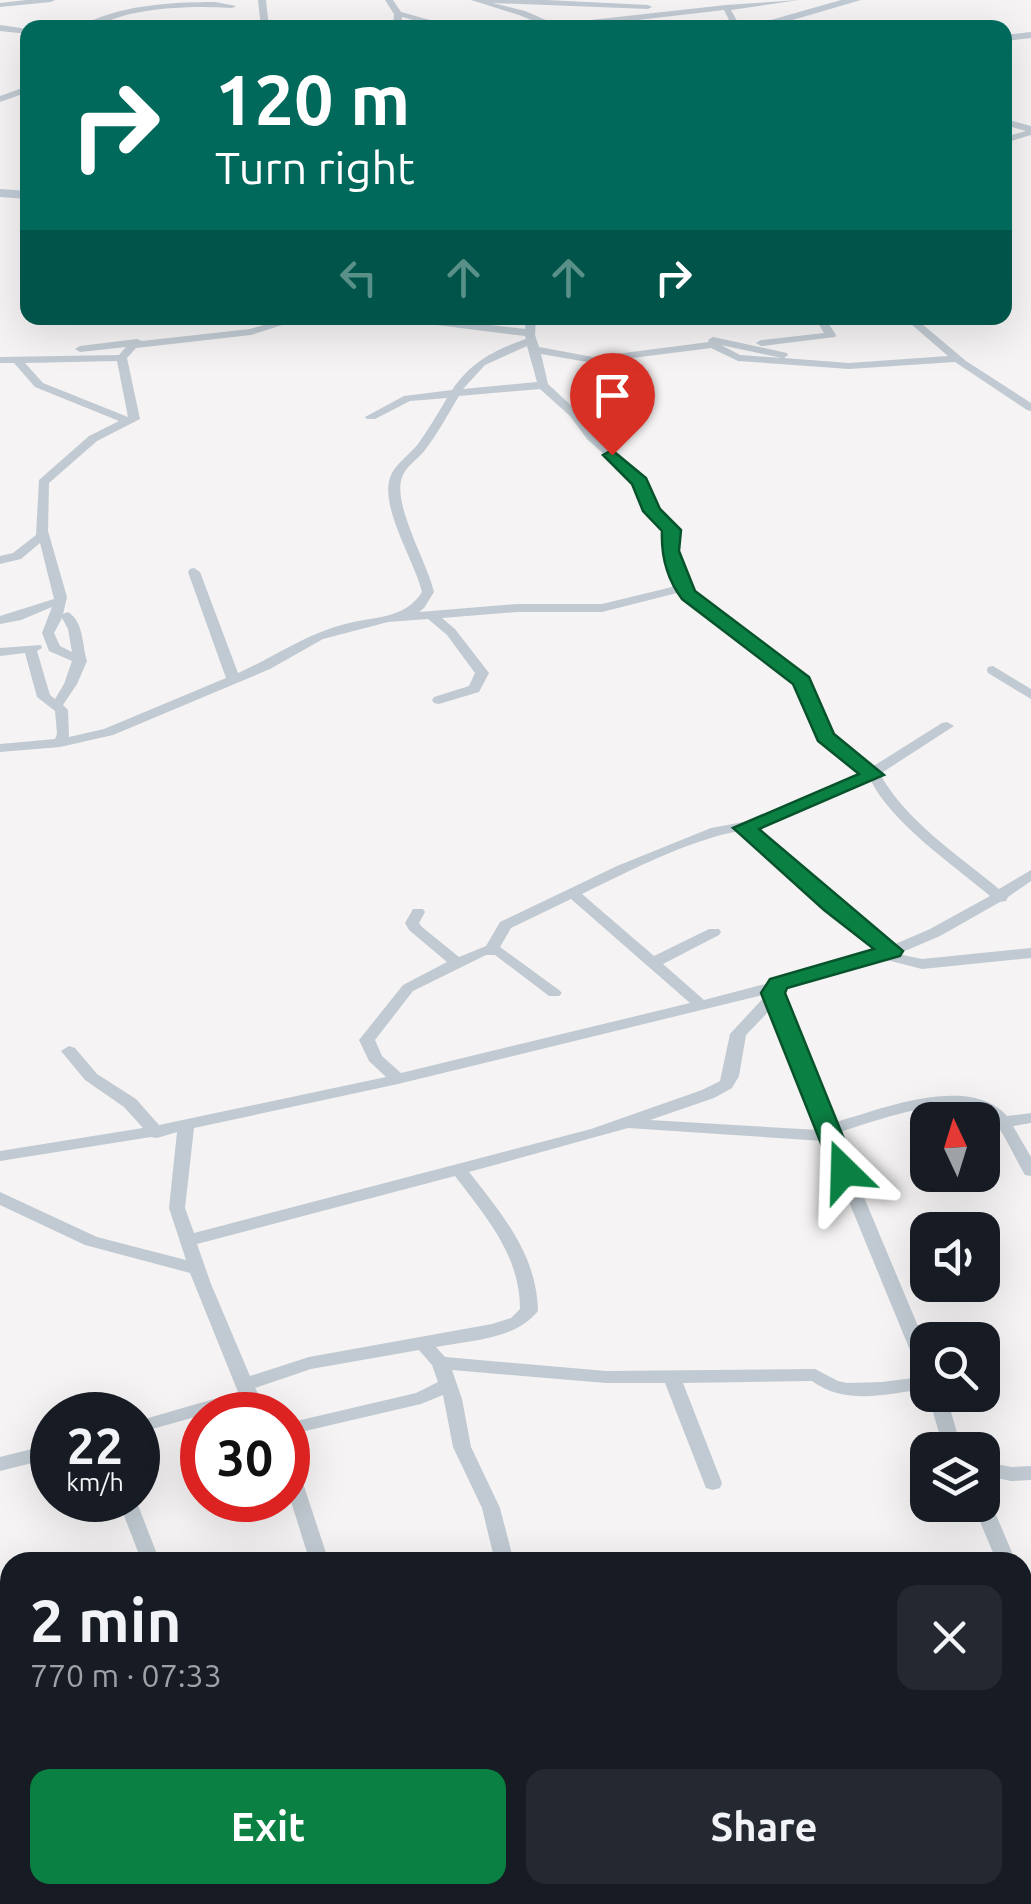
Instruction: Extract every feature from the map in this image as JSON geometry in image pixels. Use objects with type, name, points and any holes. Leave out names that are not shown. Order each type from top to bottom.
[{"type":"street","points":[[0,5],[51,0]]},
{"type":"street","points":[[389,0],[398,20]]},
{"type":"street","points":[[475,0],[528,20]]},
{"type":"street","points":[[492,0],[697,9]]},
{"type":"street","points":[[605,20],[726,4],[796,0]]},
{"type":"street","points":[[781,20],[854,0]]},
{"type":"street","points":[[102,20],[188,2],[232,6]]},
{"type":"street","points":[[398,14],[422,20]]},
{"type":"street","points":[[22,359],[141,342],[221,337],[277,325]]},
{"type":"street","points":[[444,325],[532,341],[593,360],[713,345],[738,358],[810,364],[889,366],[957,359]]},
{"type":"street","points":[[531,325],[543,385],[574,414],[591,438],[640,482],[652,511],[674,535],[670,548],[681,585],[694,600],[802,681],[826,737],[872,774],[910,820],[1001,898]]},
{"type":"street","points":[[742,344],[830,335],[824,325]]},
{"type":"street","points":[[917,325],[957,359],[1031,408]]},
{"type":"street","points":[[698,348],[718,340],[810,364]]},
{"type":"street","points":[[402,618],[420,606],[428,592],[418,561],[399,526],[396,474],[433,432],[478,366],[532,341]]},
{"type":"street","points":[[0,360],[122,358],[141,342]]},
{"type":"street","points":[[52,646],[48,628],[56,618],[60,602],[40,512],[45,480],[94,436],[130,421],[135,414],[122,358]]},
{"type":"street","points":[[22,359],[39,385],[130,421]]},
{"type":"street","points":[[371,417],[400,400],[543,385]]},
{"type":"street","points":[[0,560],[17,556],[43,532]]},
{"type":"street","points":[[194,572],[233,678]]},
{"type":"street","points":[[0,748],[60,744],[132,723],[326,633],[402,618],[534,607],[602,608],[641,602],[670,593],[681,585]]},
{"type":"street","points":[[0,620],[22,618],[40,606],[60,602]]},
{"type":"street","points":[[56,706],[74,683],[81,662],[68,616]]},
{"type":"street","points":[[432,616],[451,632],[482,673],[474,689],[438,700]]},
{"type":"street","points":[[0,652],[52,646],[81,662]]},
{"type":"street","points":[[30,648],[44,697],[61,710],[64,727],[60,744]]},
{"type":"street","points":[[992,670],[1031,694]]},
{"type":"street","points":[[491,950],[504,925],[676,845],[716,830],[744,828],[872,774],[947,726]]},
{"type":"street","points":[[744,828],[887,953],[922,964],[1031,953]]},
{"type":"street","points":[[0,1156],[186,1127],[398,1080],[700,1004],[776,991],[887,953],[1001,898],[1031,874]]},
{"type":"street","points":[[1015,887],[1031,896]]},
{"type":"street","points":[[573,893],[700,1004]]},
{"type":"street","points":[[418,912],[412,923],[416,930],[456,962]]},
{"type":"street","points":[[654,962],[714,932]]},
{"type":"street","points":[[398,1080],[376,1058],[368,1040],[408,988],[456,962],[491,950],[507,956],[554,993]]},
{"type":"street","points":[[186,1241],[624,1124],[726,1084],[732,1076],[738,1034],[776,991]]},
{"type":"street","points":[[776,991],[829,1133],[910,1329]]},
{"type":"street","points":[[68,1051],[91,1077],[130,1103],[157,1133]]},
{"type":"street","points":[[624,1124],[829,1133],[910,1108],[964,1100],[990,1108],[1031,1172]]},
{"type":"street","points":[[1001,1122],[1031,1118]]},
{"type":"street","points":[[186,1127],[177,1192],[186,1241],[250,1392]]},
{"type":"street","points":[[160,1420],[309,1363],[494,1330],[517,1322],[529,1310],[530,1300],[516,1254],[498,1222],[458,1170]]},
{"type":"street","points":[[0,1198],[91,1241],[196,1269]]},
{"type":"street","points":[[422,1342],[440,1363],[462,1447],[488,1498],[502,1552]]},
{"type":"street","points":[[440,1363],[589,1376],[814,1376],[835,1387],[880,1389],[910,1385]]},
{"type":"street","points":[[672,1377],[714,1484]]},
{"type":"street","points":[[310,1424],[422,1398],[446,1386]]},
{"type":"street","points":[[0,1464],[30,1456]]},
{"type":"street","points":[[1000,1472],[1031,1473]]},
{"type":"street","points":[[136,1522],[147,1552]]},
{"type":"street","points":[[307,1522],[317,1552]]},
{"type":"street","points":[[990,1522],[1003,1552]]},
{"type":"route","points":[[612,455],[640,482],[652,511],[672,530],[670,551],[688,595],[802,681],[826,737],[874,775],[744,828],[852,923],[892,951],[778,984],[773,993],[844,1171]]}]
